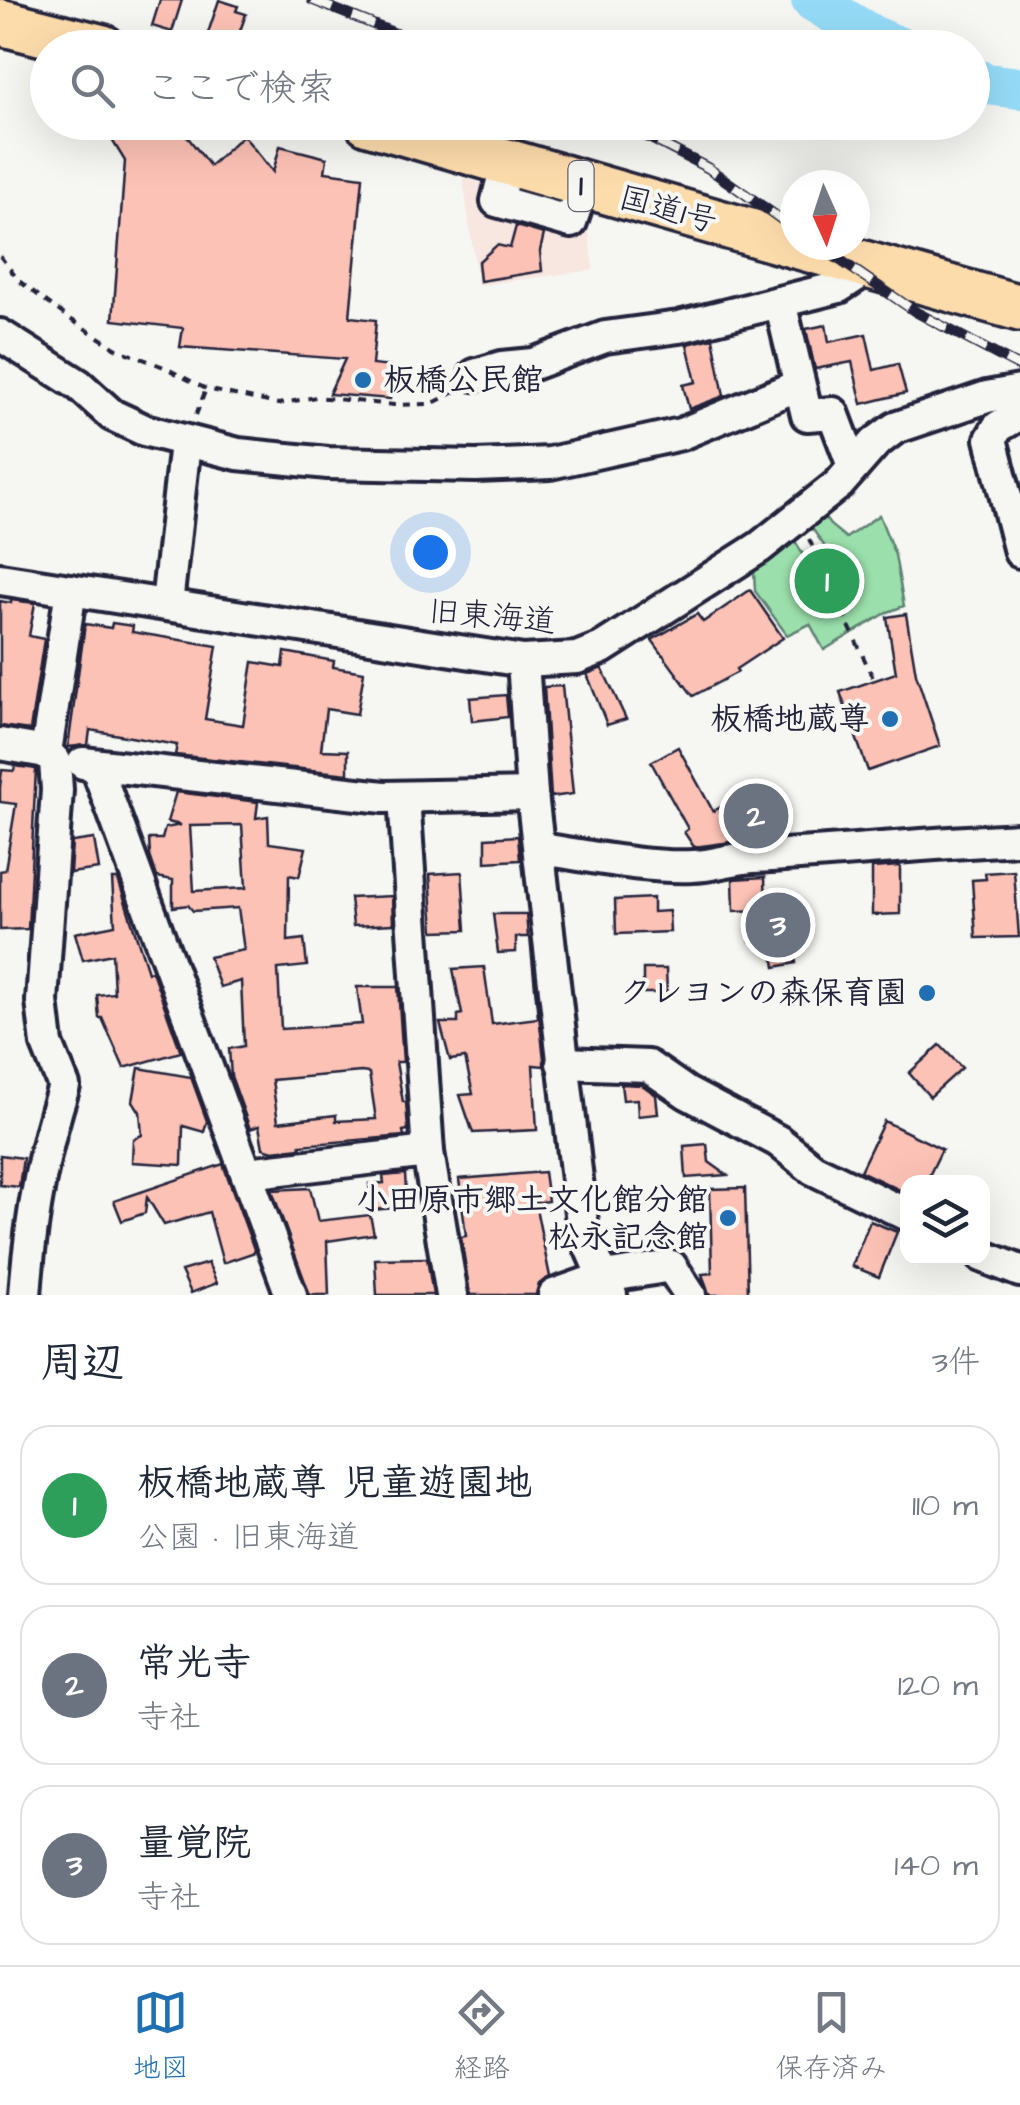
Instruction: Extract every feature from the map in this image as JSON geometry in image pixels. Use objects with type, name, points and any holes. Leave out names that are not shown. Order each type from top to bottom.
[{"type":"highway","points":[[0,22],[32,30]]},
{"type":"highway","name":"国道1号","points":[[431,140],[780,241]]},
{"type":"highway","name":"国道1号","points":[[849,260],[1020,308]]},
{"type":"street","points":[[474,375],[532,364],[604,337],[679,327],[839,288],[870,266]]},
{"type":"street","points":[[780,302],[807,415],[833,413],[854,466]]},
{"type":"street","points":[[0,334],[79,385],[112,416],[144,430],[238,454],[328,462],[476,466],[550,463],[681,434],[799,384]]},
{"type":"street","name":"旧東海道","points":[[0,579],[523,661],[577,658],[602,648],[760,547],[838,484],[875,442],[895,428],[1020,391]]},
{"type":"street","points":[[1020,414],[998,427],[991,439],[1020,552]]},
{"type":"street","points":[[167,604],[185,442]]},
{"type":"street","points":[[26,1295],[29,1246],[50,1127],[64,1086],[47,1044],[42,1002],[58,790],[50,756],[71,590]]},
{"type":"street","points":[[523,661],[532,794],[582,1231],[608,1286]]},
{"type":"street","points":[[0,744],[96,765],[404,797],[532,794]]},
{"type":"street","points":[[96,765],[291,1295]]},
{"type":"street","points":[[404,797],[428,1152],[452,1295]]},
{"type":"street","points":[[541,849],[626,862],[693,866],[750,857],[797,857],[1020,839]]},
{"type":"street","points":[[562,1063],[648,1066],[687,1093],[778,1141],[813,1170],[900,1211]]},
{"type":"street","points":[[246,1173],[428,1152]]},
{"type":"street","points":[[990,1259],[1020,1272]]},
{"type":"street","points":[[554,1295],[608,1286],[671,1266],[690,1295]]},
{"type":"path","points":[[0,256],[19,281],[66,317],[117,349],[206,388],[278,404],[316,397],[394,405],[431,404],[459,390],[474,375]]},
{"type":"path","points":[[799,517],[874,680]]},
{"type":"shaded area","points":[[463,178],[587,215],[593,270],[478,285]]},
{"type":"green space","points":[[822,514],[846,538],[879,515],[895,555],[904,606],[824,650],[810,624],[787,635],[755,591],[754,571],[795,541],[810,566],[830,554],[809,524]]},
{"type":"building","points":[[160,0],[182,0],[173,30],[152,26]]},
{"type":"building","points":[[219,0],[238,6],[236,11],[246,14],[240,30],[209,30]]},
{"type":"building","points":[[112,140],[190,140],[210,166],[238,140],[247,140],[273,172],[280,146],[327,158],[325,172],[363,177],[350,317],[376,320],[372,365],[392,367],[390,399],[329,394],[345,359],[180,347],[183,328],[113,320],[125,161]]},
{"type":"building","points":[[516,226],[544,234],[540,251],[542,271],[480,281],[478,262],[497,245],[510,248]]},
{"type":"building","points":[[826,325],[829,342],[866,334],[874,370],[898,364],[906,393],[862,404],[852,362],[815,369],[806,329]]},
{"type":"building","points":[[713,338],[724,396],[689,409],[683,385],[696,382],[687,344]]},
{"type":"building","points":[[750,590],[783,638],[736,669],[738,672],[693,696],[652,640],[697,614],[703,622]]},
{"type":"building","points":[[0,601],[35,603],[29,636],[44,639],[30,730],[0,726]]},
{"type":"building","name":"板橋地蔵尊","points":[[906,614],[916,674],[940,746],[868,771],[840,692],[896,673],[887,617]]},
{"type":"building","points":[[112,623],[133,626],[132,632],[217,646],[205,719],[243,725],[253,662],[283,667],[285,652],[334,661],[333,667],[364,672],[357,714],[326,709],[321,750],[348,751],[348,774],[175,755],[177,745],[90,730],[88,745],[68,747],[85,624],[111,628]]},
{"type":"building","points":[[602,668],[626,719],[607,725],[587,674]]},
{"type":"building","points":[[562,686],[573,794],[551,797],[544,687]]},
{"type":"building","points":[[506,695],[508,717],[472,721],[470,698]]},
{"type":"building","points":[[678,747],[713,811],[761,787],[783,830],[769,837],[694,847],[651,762]]},
{"type":"building","points":[[15,766],[36,769],[28,929],[0,930],[0,871],[5,870],[16,804],[0,802],[0,787],[2,770],[14,771]]},
{"type":"building","points":[[176,792],[258,802],[256,818],[268,816],[269,843],[306,848],[299,877],[289,875],[288,941],[304,939],[307,966],[278,969],[281,1029],[362,1024],[357,987],[398,987],[403,1062],[396,1062],[406,1102],[408,1130],[403,1131],[404,1136],[273,1151],[263,1148],[259,1126],[250,1129],[231,1076],[229,1049],[244,1046],[241,981],[220,987],[209,957],[244,950],[238,908],[193,911],[188,905],[173,907],[173,880],[157,877],[150,856],[149,839],[162,839],[165,828],[181,825],[167,822]],"holes":[[[242,825],[246,888],[194,891],[190,826]],[[369,1073],[376,1119],[336,1121],[336,1115],[278,1122],[272,1080]]]},
{"type":"building","points":[[518,836],[520,860],[486,862],[486,838]]},
{"type":"building","points":[[94,839],[99,869],[70,873],[72,842]]},
{"type":"building","points":[[900,866],[900,914],[872,915],[872,868]]},
{"type":"building","points":[[1014,871],[1019,937],[976,938],[972,880],[986,879],[985,873]]},
{"type":"building","points":[[462,872],[466,930],[434,931],[430,874]]},
{"type":"building","points":[[765,877],[766,910],[734,911],[733,879]]},
{"type":"building","points":[[112,879],[118,879],[148,972],[152,971],[181,1052],[124,1068],[99,1018],[97,995],[114,993],[112,954],[83,960],[75,933],[115,925]]},
{"type":"building","points":[[392,896],[393,924],[353,926],[350,898]]},
{"type":"building","points":[[653,898],[653,912],[669,911],[670,932],[616,934],[615,900]]},
{"type":"building","points":[[493,914],[526,914],[528,937],[516,937],[516,952],[498,953]]},
{"type":"building","points":[[799,916],[799,940],[792,940],[796,963],[775,967],[771,941],[750,941],[749,917]]},
{"type":"building","points":[[530,937],[544,1059],[544,1066],[533,1065],[537,1130],[473,1133],[460,1095],[473,1094],[465,1058],[450,1060],[440,1023],[458,1023],[458,1015],[462,1014],[453,969],[484,967],[492,1024],[538,1018]]},
{"type":"building","points":[[643,969],[666,969],[667,993],[643,993]]},
{"type":"building","points":[[940,1045],[962,1068],[930,1097],[909,1073]]},
{"type":"building","points":[[139,1068],[191,1077],[207,1121],[204,1132],[183,1126],[182,1165],[132,1162],[133,1139],[142,1135],[140,1112],[133,1101]]},
{"type":"building","points":[[621,1084],[642,1085],[656,1095],[658,1114],[638,1116],[637,1099],[623,1100]]},
{"type":"building","points":[[884,1121],[942,1149],[929,1175],[900,1175],[900,1190],[860,1171]]},
{"type":"building","points":[[707,1144],[709,1162],[727,1175],[686,1178],[684,1146]]},
{"type":"building","points":[[0,1155],[23,1158],[19,1187],[0,1185]]},
{"type":"building","points":[[223,1164],[255,1252],[223,1263],[209,1212],[164,1225],[147,1197],[145,1213],[122,1221],[114,1201]]},
{"type":"building","points":[[544,1172],[548,1201],[535,1203],[550,1277],[539,1284],[536,1295],[470,1295],[461,1237],[466,1236],[459,1179]]},
{"type":"building","points":[[405,1174],[407,1207],[372,1210],[369,1184],[384,1183],[383,1176]]},
{"type":"building","points":[[310,1188],[318,1221],[370,1215],[374,1234],[327,1241],[329,1295],[309,1295],[272,1190]]},
{"type":"building","points":[[745,1188],[748,1295],[709,1295],[702,1274],[712,1273],[710,1189]]},
{"type":"building","points":[[870,1221],[897,1232],[879,1277],[852,1266]]},
{"type":"building","points":[[427,1258],[433,1295],[377,1295],[375,1259]]},
{"type":"building","points":[[208,1263],[217,1283],[191,1293],[181,1271]]},
{"type":"waterway","points":[[812,0],[862,30]]},
{"type":"waterway","points":[[990,84],[1020,88]]},
{"type":"railway","points":[[312,0],[387,30]]},
{"type":"railway","points":[[654,140],[708,168],[780,218]]},
{"type":"railway","points":[[840,260],[916,312],[1020,367]]},
{"type":"place","name":"板橋公民館","points":[[363,380]]},
{"type":"place","name":"板橋地蔵尊 児童遊園地","points":[[827,581]]},
{"type":"place","name":"板橋地蔵尊","points":[[890,719]]},
{"type":"place","name":"常光寺","points":[[756,816]]},
{"type":"place","name":"量覚院","points":[[778,925]]},
{"type":"place","name":"クレヨンの森保育園","points":[[927,993]]},
{"type":"place","name":"小田原市郷土文化館分館 松永記念館","points":[[728,1218]]}]
